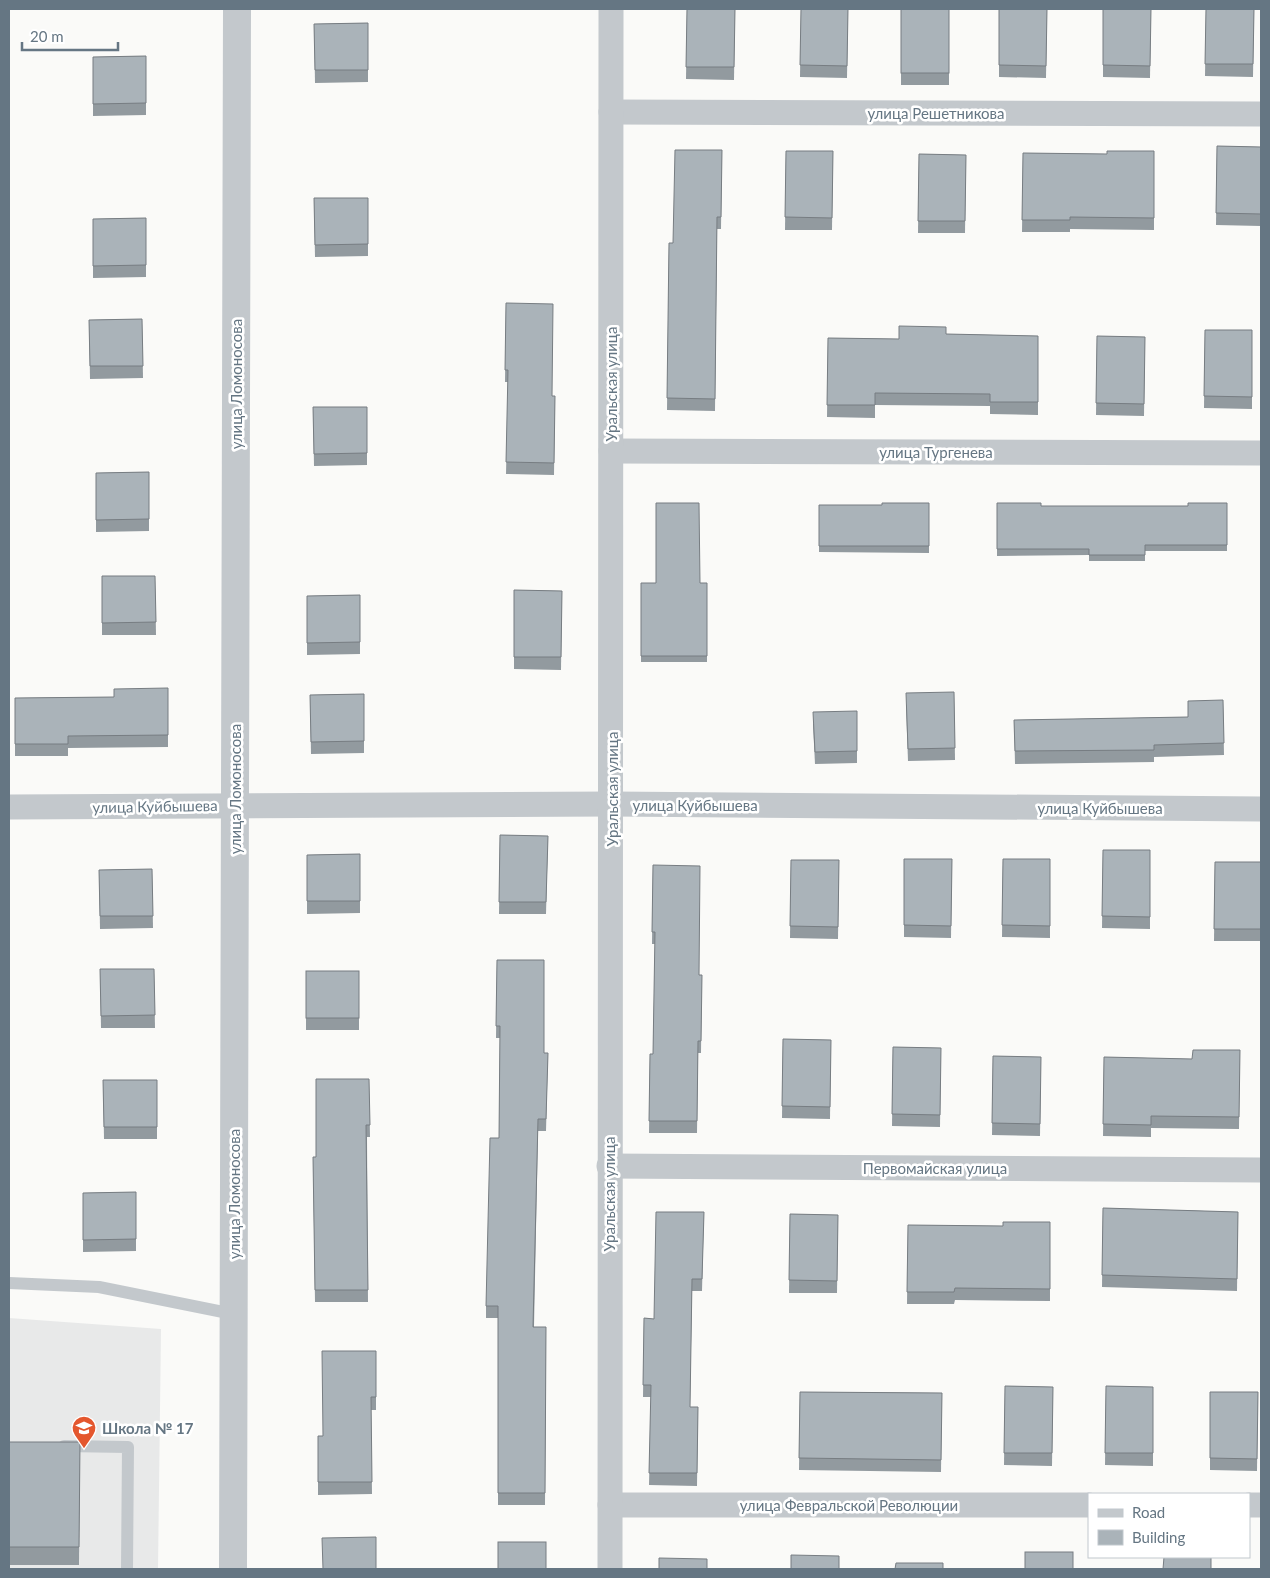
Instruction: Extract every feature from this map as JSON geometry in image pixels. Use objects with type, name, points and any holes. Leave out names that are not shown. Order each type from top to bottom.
[{"type":"street","name":"улица Ломоносова","points":[[233,1569],[237,9]]},
{"type":"street","name":"Уральская улица","points":[[610,1569],[609,1166],[612,804],[611,9]]},
{"type":"street","name":"улица Решетникова","points":[[611,112],[1261,114]]},
{"type":"street","name":"улица Тургенева","points":[[611,452],[1261,454]]},
{"type":"street","name":"улица Куйбышева","points":[[9,807],[612,804],[1261,809]]},
{"type":"street","name":"Первомайская улица","points":[[609,1166],[1261,1170]]},
{"type":"street","name":"улица Февральской Революции","points":[[610,1506],[1088,1506]]},
{"type":"lane","points":[[9,1283],[99,1287],[233,1314]]},
{"type":"lane","points":[[49,1446],[128,1447],[127,1569]]},
{"type":"shaded area","name":"Школа № 17","points":[[9,1318],[161,1329],[158,1569],[9,1569]]},
{"type":"building","points":[[687,9],[735,9],[734,67],[686,67]]},
{"type":"building","points":[[801,9],[848,9],[847,66],[800,65]]},
{"type":"building","points":[[901,9],[949,9],[949,73],[901,73]]},
{"type":"building","points":[[999,9],[1047,9],[1046,66],[999,65]]},
{"type":"building","points":[[1103,9],[1151,9],[1150,66],[1103,65]]},
{"type":"building","points":[[1206,9],[1254,9],[1253,64],[1205,64]]},
{"type":"building","points":[[368,23],[368,70],[315,70],[314,24]]},
{"type":"building","points":[[146,56],[146,103],[93,104],[93,57]]},
{"type":"building","points":[[1217,146],[1261,147],[1261,214],[1216,213]]},
{"type":"building","points":[[675,150],[722,150],[721,217],[717,217],[715,399],[667,398],[669,243],[673,243]]},
{"type":"building","points":[[786,151],[833,151],[832,218],[785,217]]},
{"type":"building","points":[[1107,151],[1154,151],[1154,218],[1070,217],[1070,220],[1022,220],[1023,153],[1107,154]]},
{"type":"building","points":[[919,154],[966,155],[965,221],[918,221]]},
{"type":"building","points":[[314,198],[368,198],[368,244],[315,245]]},
{"type":"building","points":[[146,218],[146,265],[93,266],[93,219]]},
{"type":"building","points":[[506,303],[553,304],[552,396],[555,396],[554,463],[506,462],[508,370],[505,370]]},
{"type":"building","points":[[142,319],[143,366],[90,366],[89,320]]},
{"type":"building","points":[[899,326],[946,327],[946,334],[1038,336],[1038,402],[990,402],[990,394],[875,393],[875,405],[827,405],[828,338],[899,339]]},
{"type":"building","points":[[1205,330],[1252,330],[1252,397],[1204,396]]},
{"type":"building","points":[[1097,336],[1145,337],[1144,404],[1096,403]]},
{"type":"building","points":[[313,407],[367,407],[367,453],[314,454]]},
{"type":"building","points":[[149,472],[149,519],[96,520],[96,473]]},
{"type":"building","points":[[656,503],[699,503],[700,583],[707,583],[707,656],[641,656],[641,583],[656,583]]},
{"type":"building","points":[[882,503],[929,503],[929,546],[819,546],[819,505],[882,505]]},
{"type":"building","points":[[997,503],[1041,503],[1041,506],[1188,506],[1188,503],[1227,503],[1227,545],[1145,545],[1145,555],[1089,555],[1089,549],[997,549]]},
{"type":"building","points":[[102,576],[155,576],[156,622],[102,623]]},
{"type":"building","points":[[514,590],[562,591],[561,657],[514,657]]},
{"type":"building","points":[[360,595],[360,642],[307,643],[307,596]]},
{"type":"building","points":[[168,688],[168,735],[68,736],[68,744],[15,744],[15,698],[114,697],[114,689]]},
{"type":"building","points":[[954,692],[955,748],[908,749],[906,693]]},
{"type":"building","points":[[364,694],[364,741],[311,742],[310,695]]},
{"type":"building","points":[[1223,700],[1224,743],[1154,745],[1154,750],[1015,751],[1014,720],[1188,717],[1188,701]]},
{"type":"building","points":[[857,711],[857,751],[815,752],[813,712]]},
{"type":"building","points":[[500,835],[548,836],[546,902],[499,902]]},
{"type":"building","points":[[1103,850],[1150,850],[1150,917],[1102,916]]},
{"type":"building","points":[[360,854],[360,901],[307,901],[307,855]]},
{"type":"building","points":[[904,859],[952,859],[951,926],[904,925]]},
{"type":"building","points":[[1003,859],[1050,859],[1050,926],[1002,925]]},
{"type":"building","points":[[791,860],[839,860],[838,927],[790,926]]},
{"type":"building","points":[[1215,862],[1261,862],[1261,929],[1214,929]]},
{"type":"building","points":[[653,865],[700,866],[699,975],[702,975],[701,1041],[698,1041],[697,1121],[649,1121],[650,1054],[653,1054],[655,932],[652,932]]},
{"type":"building","points":[[152,869],[153,916],[100,916],[99,870]]},
{"type":"building","points":[[497,960],[544,960],[544,1053],[548,1053],[546,1119],[538,1119],[533,1327],[546,1327],[545,1493],[498,1493],[498,1306],[486,1306],[490,1138],[499,1138],[500,1026],[496,1026]]},
{"type":"building","points":[[100,969],[154,969],[155,1015],[101,1016]]},
{"type":"building","points":[[306,971],[359,971],[359,1018],[306,1018]]},
{"type":"building","points":[[783,1039],[831,1040],[830,1107],[782,1106]]},
{"type":"building","points":[[893,1047],[941,1048],[940,1115],[892,1114]]},
{"type":"building","points":[[1193,1050],[1240,1050],[1239,1117],[1151,1116],[1151,1125],[1103,1124],[1104,1057],[1192,1059]]},
{"type":"building","points":[[993,1056],[1041,1057],[1040,1124],[992,1123]]},
{"type":"building","points":[[316,1079],[369,1079],[370,1125],[366,1125],[368,1290],[315,1290],[313,1157],[316,1157]]},
{"type":"building","points":[[103,1080],[157,1080],[157,1127],[104,1127]]},
{"type":"building","points":[[136,1192],[136,1239],[83,1240],[83,1193]]},
{"type":"building","points":[[1103,1208],[1238,1212],[1237,1279],[1102,1275]]},
{"type":"building","points":[[656,1212],[704,1212],[702,1279],[692,1279],[690,1407],[698,1407],[697,1473],[649,1473],[651,1385],[643,1385],[644,1318],[654,1319]]},
{"type":"building","points":[[790,1214],[838,1215],[837,1281],[789,1280]]},
{"type":"building","points":[[1003,1222],[1050,1222],[1050,1289],[955,1288],[954,1292],[907,1292],[908,1225],[1003,1226]]},
{"type":"building","points":[[322,1351],[376,1351],[376,1397],[371,1397],[372,1482],[318,1482],[318,1436],[323,1436]]},
{"type":"building","points":[[1005,1386],[1053,1387],[1052,1453],[1004,1453]]},
{"type":"building","points":[[1106,1386],[1153,1387],[1153,1453],[1105,1453]]},
{"type":"building","points":[[800,1392],[942,1393],[941,1460],[799,1458]]},
{"type":"building","points":[[1210,1392],[1258,1392],[1257,1459],[1210,1458]]},
{"type":"building","points":[[9,1442],[80,1442],[79,1547],[9,1547]]},
{"type":"building","points":[[376,1537],[376,1569],[323,1569],[322,1538]]},
{"type":"building","points":[[498,1542],[546,1542],[546,1569],[498,1569]]},
{"type":"building","points":[[1025,1552],[1073,1552],[1073,1569],[1025,1569]]},
{"type":"building","points":[[791,1555],[839,1556],[839,1569],[791,1569]]},
{"type":"building","points":[[659,1558],[707,1559],[707,1569],[659,1569]]},
{"type":"building","points":[[1164,1558],[1211,1558],[1211,1569],[1163,1569]]},
{"type":"building","points":[[896,1563],[943,1563],[943,1569],[895,1569]]},
{"type":"place","name":"Школа № 17","points":[[84,1449]]}]
